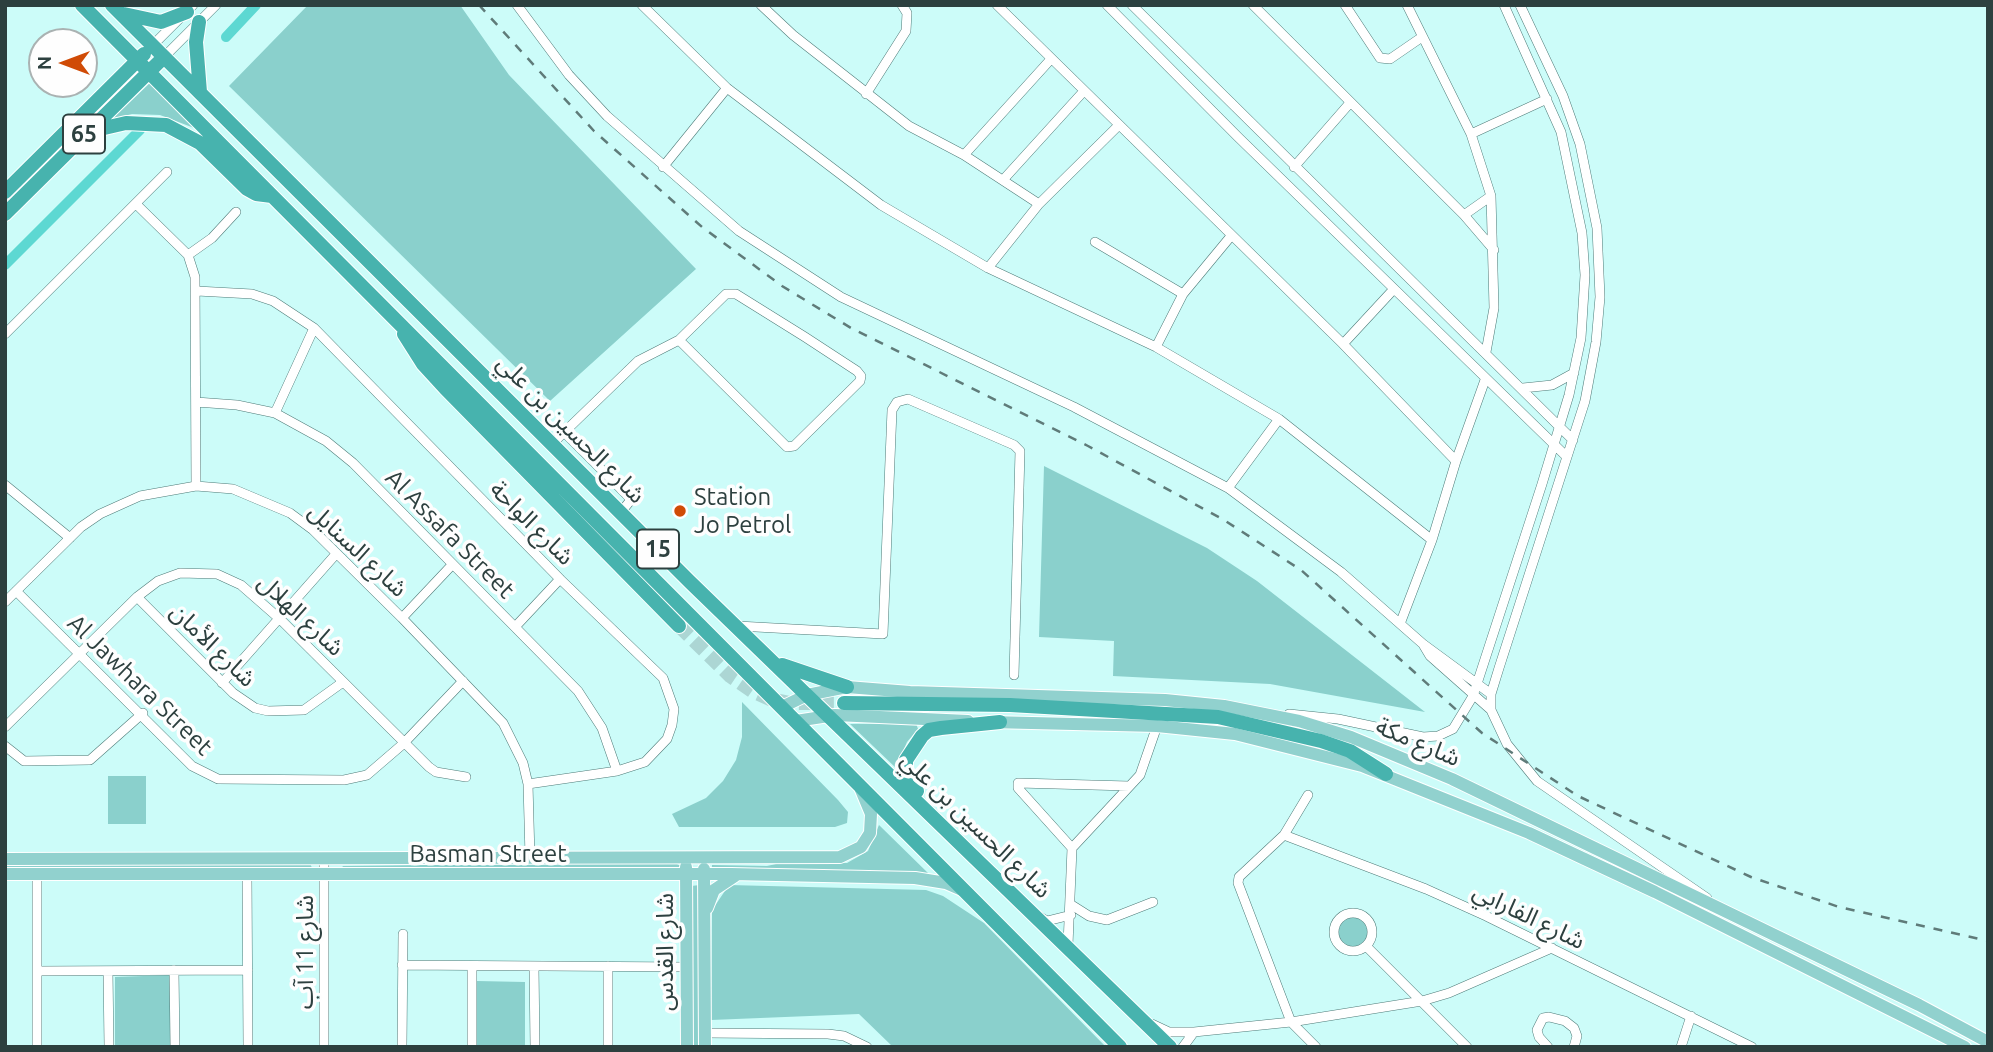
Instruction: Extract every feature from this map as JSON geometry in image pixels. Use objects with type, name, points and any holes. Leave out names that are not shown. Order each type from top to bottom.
[{"type":"highway","name":"15","points":[[82,5],[139,59]]},
{"type":"highway","name":"15","points":[[116,9],[153,45]]},
{"type":"highway","points":[[116,9],[161,22],[190,9]]},
{"type":"highway","points":[[199,22],[195,42],[201,93]]},
{"type":"highway","points":[[114,84],[123,62],[119,41]]},
{"type":"highway","name":"شارع الحسين بن علي","points":[[153,45],[766,656],[929,810],[1170,1047]]},
{"type":"highway","name":"65","points":[[5,192],[153,45]]},
{"type":"highway","name":"65","points":[[5,214],[164,57]]},
{"type":"highway","name":"شارع الحسين بن علي","points":[[139,59],[272,196],[396,317],[1120,1047]]},
{"type":"highway","points":[[86,132],[126,123],[166,125],[200,143],[247,188],[256,194],[272,196]]},
{"type":"highway","points":[[396,317],[417,355],[445,388],[679,626]]},
{"type":"highway","points":[[766,656],[797,672],[847,687]]},
{"type":"highway","points":[[844,703],[1010,705],[1219,717],[1321,741],[1367,761],[1386,774]]},
{"type":"highway","points":[[929,810],[906,774],[906,760],[915,743],[929,730],[1000,722]]},
{"type":"main road","name":"شارع مكة","points":[[782,707],[807,695],[847,687],[910,692],[1144,698],[1273,714],[1352,737],[1452,779],[1720,907],[1988,1042]]},
{"type":"main road","name":"شارع مكة","points":[[796,721],[829,715],[1157,726],[1267,740],[1386,774],[1529,834],[1661,895],[1965,1047]]},
{"type":"main road","name":"Basman Street","points":[[5,859],[324,856],[840,857],[855,852],[867,839],[872,824],[871,814],[856,780]]},
{"type":"main road","name":"شارع القدس","points":[[686,857],[687,1047]]},
{"type":"main road","points":[[704,857],[705,1047]]},
{"type":"main road","name":"Basman Street","points":[[5,874],[738,874],[915,878],[946,883],[968,892]]},
{"type":"main road","points":[[665,874],[678,884],[687,899]]},
{"type":"main road","points":[[705,915],[714,890],[738,874]]},
{"type":"street","points":[[164,57],[216,5]]},
{"type":"street","points":[[517,5],[569,75],[607,116],[739,231],[841,297],[1074,407],[1228,488],[1341,572],[1423,644],[1491,694]]},
{"type":"street","points":[[642,5],[727,88],[881,205],[988,268],[1156,347],[1279,419],[1432,540]]},
{"type":"street","points":[[761,5],[866,94],[909,126],[964,155],[1039,204]]},
{"type":"street","points":[[866,94],[906,30],[909,21],[902,5]]},
{"type":"street","points":[[998,5],[1083,92],[1343,344],[1455,461]]},
{"type":"street","points":[[1107,5],[1393,290],[1566,456]]},
{"type":"street","points":[[1132,5],[1573,440]]},
{"type":"street","points":[[1253,5],[1349,104],[1464,215],[1494,250]]},
{"type":"street","points":[[1345,5],[1380,58],[1390,59],[1422,37]]},
{"type":"street","points":[[1407,5],[1471,134],[1491,196],[1494,250],[1493,325],[1486,352]]},
{"type":"street","points":[[1273,714],[1328,718],[1431,737],[1453,729],[1474,696],[1554,446],[1574,373],[1584,317],[1583,233],[1572,176],[1548,99],[1504,5]]},
{"type":"street","points":[[1520,5],[1570,113],[1585,163],[1598,228],[1600,297],[1596,342],[1585,401],[1491,694],[1491,710],[1507,744],[1537,781],[1720,907]]},
{"type":"street","points":[[153,45],[190,9]]},
{"type":"street","points":[[1167,66],[1179,54]]},
{"type":"street","points":[[964,155],[1051,59]]},
{"type":"street","points":[[663,167],[727,88]]},
{"type":"street","points":[[1003,180],[1083,92]]},
{"type":"street","points":[[1471,134],[1548,99]]},
{"type":"street","points":[[1294,167],[1349,104]]},
{"type":"street","points":[[988,268],[1039,204],[1118,126]]},
{"type":"street","points":[[5,334],[167,172]]},
{"type":"street","points":[[1464,215],[1491,196]]},
{"type":"street","points":[[136,204],[188,255],[197,291],[196,486]]},
{"type":"street","points":[[188,255],[212,238],[236,212]]},
{"type":"street","points":[[1156,347],[1183,294],[1231,236]]},
{"type":"street","points":[[1095,242],[1183,294]]},
{"type":"street","points":[[1343,344],[1393,290]]},
{"type":"street","name":"شارع الواحة","points":[[197,291],[252,294],[273,301],[314,328],[560,579],[663,678],[674,709],[667,739],[645,762],[617,771],[528,784]]},
{"type":"street","points":[[553,443],[638,361],[679,340],[722,296],[736,294],[857,370],[861,376],[860,381],[794,446],[787,447],[679,340]]},
{"type":"street","points":[[275,413],[314,328]]},
{"type":"street","points":[[1523,388],[1552,385],[1574,373]]},
{"type":"street","points":[[1400,624],[1432,540],[1455,461],[1485,380]]},
{"type":"street","points":[[736,626],[883,634],[892,410],[897,402],[908,399],[1014,445],[1020,451],[1014,675]]},
{"type":"street","name":"Al Assafa Street","points":[[196,402],[237,405],[275,413],[326,441],[353,463],[591,708],[617,771]]},
{"type":"street","points":[[1228,488],[1279,419]]},
{"type":"street","points":[[565,433],[630,498],[621,512]]},
{"type":"street","points":[[596,486],[606,474]]},
{"type":"street","points":[[5,485],[70,538]]},
{"type":"street","name":"شارع السنايل","points":[[5,602],[70,538],[100,514],[120,503],[155,492],[196,486],[233,489],[270,503],[313,530],[503,723],[523,763],[528,784],[530,857]]},
{"type":"street","points":[[222,683],[281,620],[336,554]]},
{"type":"street","points":[[402,618],[452,566]]},
{"type":"street","name":"شارع الهلال","points":[[5,727],[137,597],[171,575],[217,574],[241,585],[281,620],[403,744],[436,772],[466,777]]},
{"type":"street","points":[[515,627],[560,579]]},
{"type":"street","name":"Al Jawhara Street","points":[[16,591],[143,713],[192,766],[218,779],[356,778],[375,770],[463,681]]},
{"type":"street","name":"شارع الأمان","points":[[137,597],[222,683],[255,708],[292,712],[313,706],[343,682]]},
{"type":"street","points":[[1423,644],[1430,656],[1491,710]]},
{"type":"street","points":[[5,746],[24,761],[90,760],[143,713]]},
{"type":"street","points":[[1068,945],[1072,848],[1146,765],[1157,726]]},
{"type":"street","points":[[1072,848],[1018,788],[1018,783],[1129,786]]},
{"type":"street","points":[[1308,795],[1284,835],[1239,877],[1238,883],[1291,1022],[1316,1047]]},
{"type":"street","name":"شارع الفارابي","points":[[1284,835],[1426,889],[1752,1047]]},
{"type":"street","name":"شارع 11 آب","points":[[324,856],[324,1047]]},
{"type":"street","points":[[37,874],[37,1047]]},
{"type":"street","points":[[247,874],[248,1047]]},
{"type":"street","points":[[1070,904],[1089,916],[1107,920],[1153,902]]},
{"type":"street","points":[[1354,913],[1370,922],[1372,935],[1366,946],[1349,950],[1339,944],[1334,933],[1342,916],[1354,913]]},
{"type":"street","points":[[1035,914],[1047,921],[1071,915]]},
{"type":"street","points":[[402,1047],[403,934]]},
{"type":"street","points":[[1366,946],[1467,1047]]},
{"type":"street","points":[[1141,1018],[1169,1032],[1195,1032],[1291,1022],[1422,1001],[1449,993],[1552,948]]},
{"type":"street","points":[[402,965],[687,967]]},
{"type":"street","points":[[472,966],[472,1047]]},
{"type":"street","points":[[534,966],[535,1047]]},
{"type":"street","points":[[608,966],[608,1047]]},
{"type":"street","points":[[174,970],[176,1047]]},
{"type":"street","points":[[37,971],[248,970]]},
{"type":"street","points":[[108,971],[109,1047]]},
{"type":"street","points":[[1681,1047],[1691,1016]]},
{"type":"street","points":[[1548,1047],[1539,1037],[1538,1026],[1543,1018],[1554,1017],[1574,1028],[1577,1036],[1574,1047]]},
{"type":"street","points":[[1183,1047],[1195,1032]]},
{"type":"street","points":[[705,1033],[828,1034],[854,1039],[867,1047]]},
{"type":"shaded area","points":[[308,5],[460,5],[509,75],[696,269],[550,401],[229,86]]},
{"type":"shaded area","points":[[152,81],[202,131],[160,115],[132,114],[112,119]]},
{"type":"shaded area","points":[[1044,466],[1207,548],[1257,581],[1425,712],[1270,684],[1113,676],[1114,641],[1039,637]]},
{"type":"shaded area","points":[[742,702],[838,800],[848,812],[847,823],[835,827],[679,827],[672,814],[706,798],[723,781],[736,760],[742,737]]},
{"type":"shaded area","points":[[916,723],[918,729],[907,742],[896,768],[850,724]]},
{"type":"shaded area","points":[[108,776],[146,776],[146,824],[108,824]]},
{"type":"shaded area","points":[[879,825],[929,874],[712,869],[712,865],[847,863],[868,851]]},
{"type":"shaded area","points":[[673,862],[685,868],[346,869],[342,866]]},
{"type":"shaded area","points":[[310,863],[312,868],[5,870],[5,865]]},
{"type":"shaded area","points":[[700,885],[701,1047],[693,1047],[691,886]]},
{"type":"shaded area","points":[[729,885],[926,890],[943,896],[984,923],[1106,1047],[893,1047],[859,1014],[711,1020],[712,910]]},
{"type":"shaded area","points":[[1353,916],[1365,920],[1369,932],[1365,944],[1353,948],[1341,944],[1337,932],[1341,920]]},
{"type":"shaded area","points":[[172,975],[173,1047],[115,1047],[115,977]]},
{"type":"shaded area","points":[[477,981],[525,982],[525,1047],[477,1047]]},
{"type":"waterway","points":[[226,37],[256,5]]},
{"type":"waterway","points":[[5,265],[140,130]]},
{"type":"tunnel","points":[[679,626],[730,676],[752,691],[770,699],[790,703],[844,703]]},
{"type":"railway","points":[[479,5],[594,131],[702,227],[782,286],[851,328],[1088,446],[1224,520],[1301,570],[1482,733],[1578,796],[1751,877],[1839,907],[1988,941]]},
{"type":"place","name":"Station Jo Petrol","points":[[680,511]]}]
